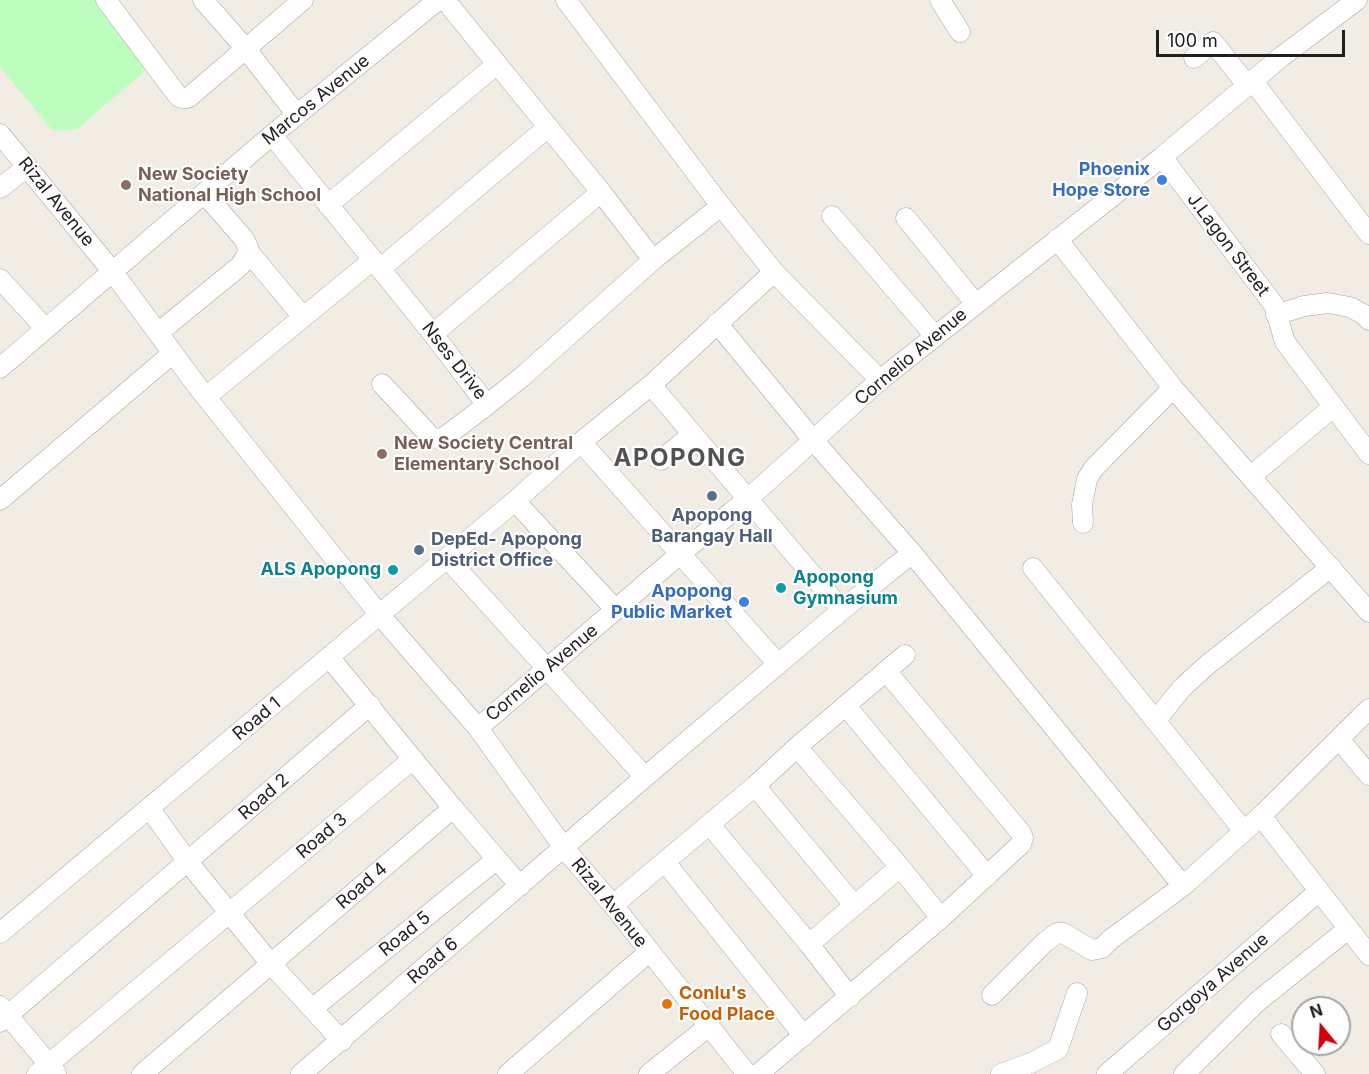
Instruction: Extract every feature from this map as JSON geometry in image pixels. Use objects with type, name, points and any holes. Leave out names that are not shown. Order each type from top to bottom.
[{"type":"street","points":[[105,0],[178,96],[182,98],[188,98],[303,0]]},
{"type":"street","points":[[203,0],[246,49],[297,115]]},
{"type":"street","name":"Marcos Avenue","points":[[0,368],[272,135],[438,0]]},
{"type":"street","points":[[445,0],[601,192],[653,260]]},
{"type":"street","points":[[566,0],[721,206],[774,272],[880,380]]},
{"type":"street","points":[[940,0],[960,32]]},
{"type":"street","points":[[1358,0],[1369,14]]},
{"type":"street","name":"Cornelio Avenue","points":[[478,728],[680,554],[749,498],[880,380],[1162,157],[1249,83],[1358,0]]},
{"type":"street","points":[[1194,58],[1213,42],[1249,83],[1369,234]]},
{"type":"street","points":[[328,205],[497,64]]},
{"type":"street","points":[[207,396],[303,317],[377,264],[548,127]]},
{"type":"street","name":"Rizal Avenue","points":[[0,134],[112,271],[173,353],[379,614],[478,728],[564,848],[613,905],[747,1074]]},
{"type":"street","name":"Nses Drive","points":[[272,135],[433,334],[487,405],[523,376],[653,260],[721,206]]},
{"type":"street","name":"J.Lagon Street","points":[[1162,157],[1269,299],[1285,342],[1369,454]]},
{"type":"street","points":[[0,188],[27,167]]},
{"type":"street","points":[[433,334],[601,192]]},
{"type":"street","points":[[204,193],[244,239],[248,251],[303,317]]},
{"type":"street","points":[[832,216],[935,336]]},
{"type":"street","points":[[906,218],[975,303]]},
{"type":"street","points":[[1057,239],[1173,388],[1369,612]]},
{"type":"street","points":[[158,333],[240,266],[248,251]]},
{"type":"street","name":"Road 1","points":[[0,933],[651,385],[774,272]]},
{"type":"street","points":[[0,279],[45,328]]},
{"type":"street","points":[[1276,315],[1304,306],[1328,303],[1350,307],[1364,314],[1369,320]]},
{"type":"street","points":[[717,323],[813,440],[912,553],[1183,886]]},
{"type":"street","points":[[0,500],[173,353]]},
{"type":"street","points":[[382,384],[432,438],[438,439],[446,436],[487,405]]},
{"type":"street","points":[[651,385],[842,610]]},
{"type":"street","points":[[1083,523],[1082,505],[1087,479],[1094,468],[1173,388]]},
{"type":"street","points":[[1251,476],[1333,407]]},
{"type":"street","points":[[661,460],[693,434]]},
{"type":"street","points":[[581,442],[777,664]]},
{"type":"street","points":[[515,501],[616,610]]},
{"type":"street","name":"Road 6","points":[[302,1074],[777,664],[912,553]]},
{"type":"street","points":[[447,558],[645,777]]},
{"type":"street","points":[[1156,720],[1182,688],[1206,666],[1331,567]]},
{"type":"street","points":[[1033,568],[1243,830]]},
{"type":"street","points":[[613,905],[710,825],[796,747],[888,672],[905,655]]},
{"type":"street","points":[[329,657],[520,886]]},
{"type":"street","points":[[758,1074],[941,918],[1021,844],[1023,838],[888,672]]},
{"type":"street","name":"Road 2","points":[[2,1015],[188,862],[370,705]]},
{"type":"street","points":[[846,706],[987,876]]},
{"type":"street","points":[[992,995],[1052,936],[1063,933],[1089,949],[1097,951],[1183,886],[1261,816],[1369,709]]},
{"type":"street","points":[[1339,739],[1369,775]]},
{"type":"street","points":[[796,747],[941,918]]},
{"type":"street","name":"Road 3","points":[[48,1071],[230,912],[413,759]]},
{"type":"street","points":[[755,786],[854,905]]},
{"type":"street","name":"Road 4","points":[[142,1074],[453,808]]},
{"type":"street","points":[[150,809],[188,862],[272,964],[342,1041]]},
{"type":"street","points":[[1261,816],[1369,956]]},
{"type":"street","points":[[710,825],[850,997]]},
{"type":"street","name":"Road 5","points":[[313,1008],[497,859]]},
{"type":"street","points":[[665,862],[804,1036]]},
{"type":"street","points":[[809,944],[900,867]]},
{"type":"street","name":"Gorgoya Avenue","points":[[1107,1074],[1318,892]]},
{"type":"street","points":[[1184,1074],[1257,1002],[1348,929]]},
{"type":"street","points":[[508,1074],[649,952]]},
{"type":"street","points":[[1001,1074],[1031,1063],[1058,1049],[1077,993]]},
{"type":"street","points":[[2,1015],[48,1071]]},
{"type":"street","points":[[649,1074],[709,1026]]},
{"type":"street","points":[[1281,1034],[1315,1074]]},
{"type":"green space","points":[[0,0],[99,0],[146,70],[77,129],[53,131],[0,67]]},
{"type":"place","name":"Phoenix Hope Store","points":[[1162,180]]},
{"type":"place","name":"New Society National High School","points":[[126,185]]},
{"type":"place","name":"New Society Central Elementary School","points":[[382,454]]},
{"type":"place","name":"Apopong Barangay Hall","points":[[712,496]]},
{"type":"place","name":"DepEd- Apopong District Office","points":[[419,550]]},
{"type":"place","name":"ALS Apopong","points":[[393,570]]},
{"type":"place","name":"Apopong Gymnasium","points":[[781,588]]},
{"type":"place","name":"Apopong Public Market","points":[[744,602]]},
{"type":"place","name":"Conlu's Food Place","points":[[667,1004]]},
{"type":"district","name":"APOPONG","points":[[680,459]]}]
